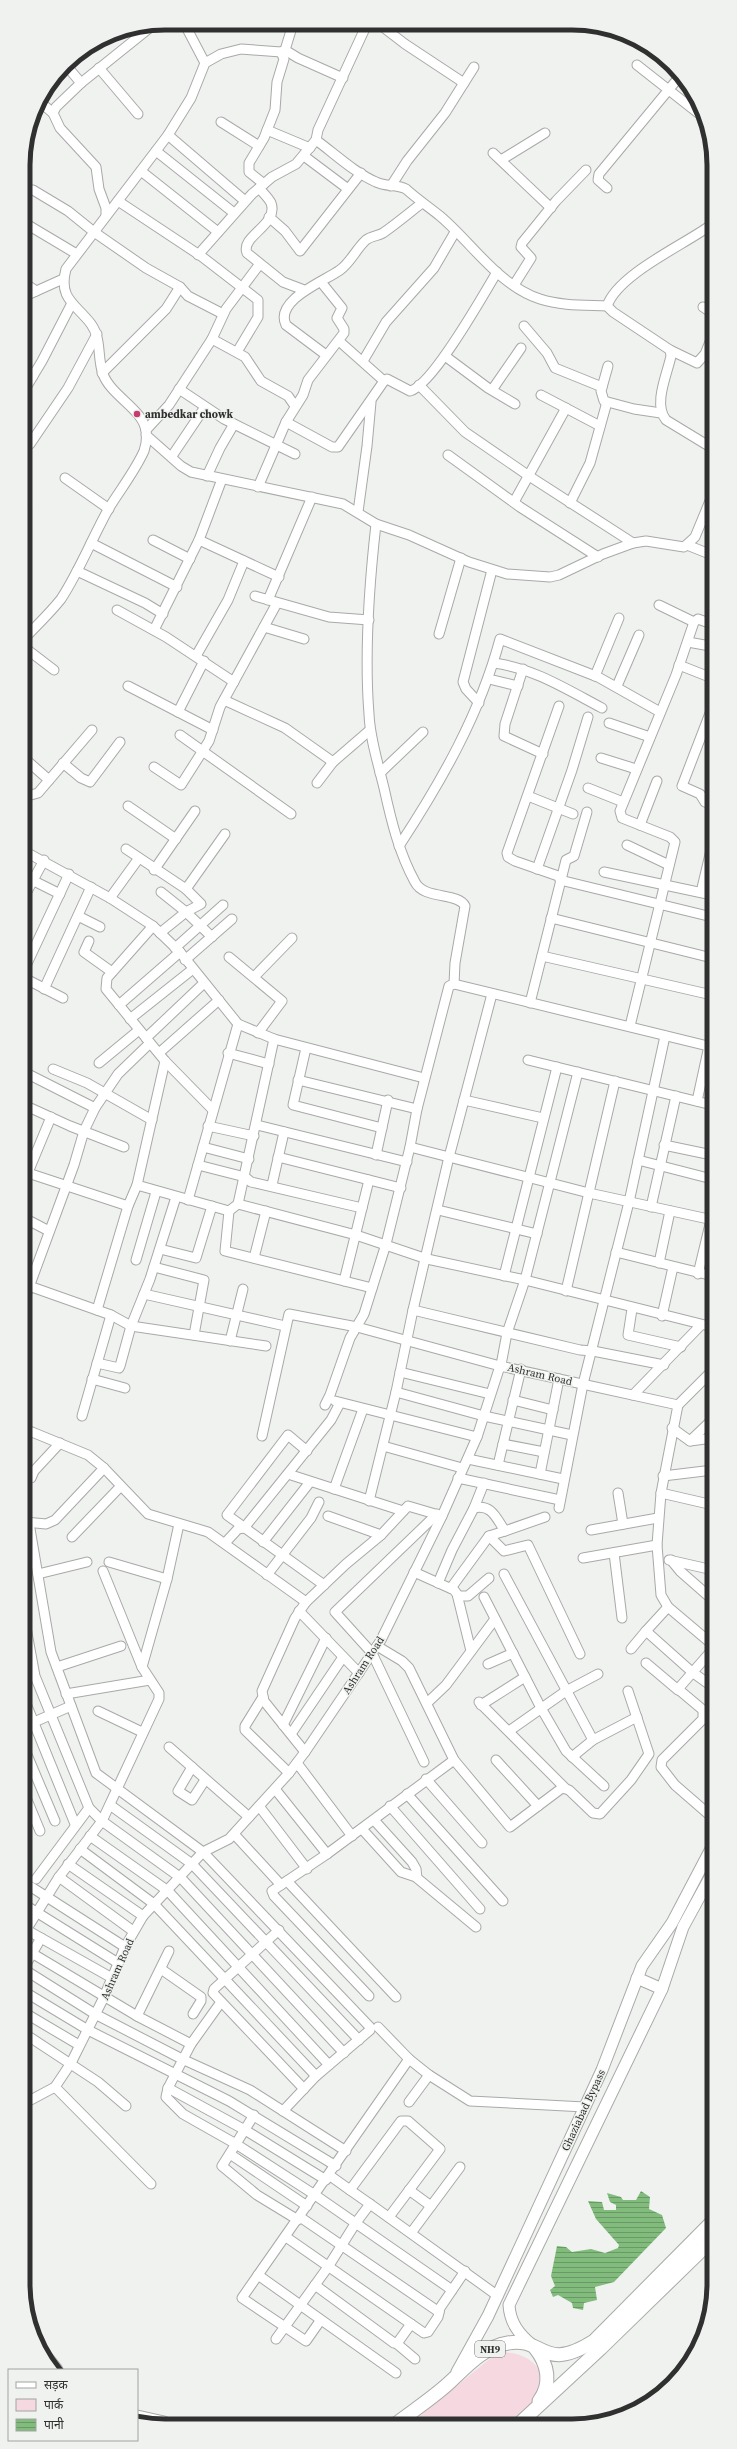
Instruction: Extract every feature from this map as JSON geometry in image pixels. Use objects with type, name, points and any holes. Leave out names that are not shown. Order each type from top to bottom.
[{"type":"highway","points":[[535,2348],[547,2354],[558,2356],[576,2352],[594,2341],[707,2227]]},
{"type":"highway","points":[[525,2419],[707,2245]]},
{"type":"highway","name":"NH9","points":[[402,2419],[484,2352],[509,2342],[522,2343],[535,2348]]},
{"type":"highway","points":[[525,2419],[542,2398],[547,2386],[546,2364],[535,2348]]},
{"type":"main road","name":"Ghaziabad Bypass","points":[[454,2377],[474,2345],[498,2296],[602,2070],[642,1966],[672,1923],[707,1856]]},
{"type":"main road","name":"Ghaziabad Bypass","points":[[535,2348],[516,2329],[509,2314],[509,2305],[662,1989],[683,1927],[707,1883]]},
{"type":"main road","points":[[637,1978],[662,1989]]},
{"type":"street","points":[[188,30],[205,63]]},
{"type":"street","points":[[291,30],[283,51],[284,59],[277,82],[275,110],[248,169],[261,186],[271,203],[269,217],[246,246],[247,254],[260,265],[283,282],[304,290]]},
{"type":"street","points":[[198,255],[245,201],[261,186],[296,164],[313,144],[364,30]]},
{"type":"street","points":[[387,30],[405,44],[464,83]]},
{"type":"street","points":[[53,113],[56,107],[99,68],[145,32]]},
{"type":"street","points":[[343,78],[283,51],[241,49],[221,54],[205,63],[192,98],[168,135],[94,232],[75,253],[66,268],[63,279],[66,297],[92,325],[97,334],[102,373],[109,387],[139,416],[146,433],[186,469],[207,476],[343,504],[376,524],[409,535],[492,570],[507,574],[550,577],[559,575],[633,543],[646,541],[675,547],[687,546],[707,553]]},
{"type":"street","points":[[637,65],[695,111]]},
{"type":"street","points":[[391,186],[407,161],[445,113],[474,67]]},
{"type":"street","points":[[99,68],[138,114]]},
{"type":"street","points":[[70,70],[81,84]]},
{"type":"street","points":[[607,188],[598,180],[599,174],[676,80]]},
{"type":"street","points":[[44,106],[53,113],[60,128],[96,167],[99,189],[106,208],[106,216]]},
{"type":"street","points":[[221,122],[259,146]]},
{"type":"street","points":[[267,130],[313,144],[378,184],[403,187],[440,216],[497,272],[514,285],[539,298],[555,303],[607,306],[612,312],[670,350],[697,363],[707,350]]},
{"type":"street","points":[[501,160],[545,133]]},
{"type":"street","points":[[168,135],[245,201]]},
{"type":"street","points":[[156,151],[234,212]]},
{"type":"street","points":[[493,152],[550,208]]},
{"type":"street","points":[[304,156],[348,189]]},
{"type":"street","points":[[514,285],[530,258],[521,247],[522,243],[550,208],[586,170]]},
{"type":"street","points":[[141,171],[218,232]]},
{"type":"street","points":[[269,217],[285,232],[300,251],[361,173]]},
{"type":"street","points":[[30,190],[33,190],[68,211],[94,232],[151,271],[180,287],[188,296],[223,314]]},
{"type":"street","points":[[118,201],[198,255],[255,296],[260,305],[253,326],[237,352]]},
{"type":"street","points":[[326,355],[290,328],[284,320],[289,306],[304,290],[321,282],[347,264],[366,240],[381,234],[422,203]]},
{"type":"street","points":[[30,226],[75,253]]},
{"type":"street","points":[[607,306],[612,296],[643,267],[691,240],[707,229]]},
{"type":"street","points":[[363,361],[386,322],[434,268],[455,232]]},
{"type":"street","points":[[30,632],[60,600],[77,571],[109,509],[144,451],[146,433],[165,410],[212,339],[223,314],[260,265]]},
{"type":"street","points":[[286,422],[332,447],[338,447],[384,381],[387,379],[407,391],[413,390],[419,385],[445,356],[497,272]]},
{"type":"street","points":[[30,294],[63,279]]},
{"type":"street","points":[[258,487],[286,422],[303,395],[308,380],[326,355],[344,334],[344,329],[337,318],[342,308],[321,282]]},
{"type":"street","points":[[30,287],[36,291]]},
{"type":"street","points":[[102,373],[166,309],[180,287]]},
{"type":"street","points":[[30,381],[72,305]]},
{"type":"street","points":[[703,307],[707,310]]},
{"type":"street","points":[[524,326],[547,354],[555,368],[602,387]]},
{"type":"street","points":[[30,444],[68,388],[97,334]]},
{"type":"street","points":[[212,339],[237,352],[248,360],[261,381],[288,396],[296,406]]},
{"type":"street","points":[[339,341],[384,381]]},
{"type":"street","points":[[492,390],[521,348]]},
{"type":"street","points":[[670,350],[671,356],[660,405],[661,413],[666,420],[707,445]]},
{"type":"street","points":[[445,356],[492,390],[516,404]]},
{"type":"street","points":[[608,366],[602,387],[602,399],[607,402],[634,410],[661,413]]},
{"type":"street","points":[[30,372],[33,376]]},
{"type":"street","points":[[419,385],[465,432],[529,476],[633,543]]},
{"type":"street","points":[[179,389],[205,407],[234,424],[295,454]]},
{"type":"street","points":[[541,396],[600,426]]},
{"type":"street","points":[[358,512],[368,446],[371,401]]},
{"type":"street","points":[[570,503],[590,463],[607,402]]},
{"type":"street","points":[[172,456],[205,407]]},
{"type":"street","points":[[514,502],[566,408]]},
{"type":"street","points":[[207,476],[220,448],[234,424]]},
{"type":"street","points":[[448,455],[514,502],[598,557]]},
{"type":"street","points":[[65,478],[109,509]]},
{"type":"street","points":[[154,630],[177,587],[199,540],[222,479]]},
{"type":"street","points":[[268,600],[312,497]]},
{"type":"street","points":[[687,546],[695,537],[707,508]]},
{"type":"street","points":[[376,524],[369,620],[368,664],[370,730],[380,774],[398,846],[419,888],[460,901],[465,906],[455,963],[454,984],[448,989],[424,1078],[407,1162],[386,1244],[364,1314],[350,1338],[327,1402],[340,1402],[477,1437]]},
{"type":"street","points":[[153,540],[190,559]]},
{"type":"street","points":[[199,540],[279,577]]},
{"type":"street","points":[[91,543],[177,587]]},
{"type":"street","points":[[440,634],[461,558]]},
{"type":"street","points":[[196,656],[228,600],[244,561]]},
{"type":"street","points":[[479,703],[466,689],[463,682],[492,570]]},
{"type":"street","points":[[77,571],[144,603],[163,614]]},
{"type":"street","points":[[255,596],[329,617],[369,620]]},
{"type":"street","points":[[154,767],[181,785],[214,730],[224,700],[277,603]]},
{"type":"street","points":[[659,605],[694,622]]},
{"type":"street","points":[[117,610],[154,630],[204,661],[234,682]]},
{"type":"street","points":[[595,676],[619,618]]},
{"type":"street","points":[[630,1026],[674,847],[674,840],[620,816],[623,802],[679,665],[694,622],[698,619],[707,622]]},
{"type":"street","points":[[264,626],[304,639]]},
{"type":"street","points":[[617,686],[639,635]]},
{"type":"street","points":[[398,846],[430,798],[479,703],[489,679],[500,640],[595,676],[617,686],[660,712]]},
{"type":"street","points":[[688,642],[707,645]]},
{"type":"street","points":[[30,651],[54,670]]},
{"type":"street","points":[[178,712],[204,661]]},
{"type":"street","points":[[494,663],[524,669],[541,675],[602,708]]},
{"type":"street","points":[[679,665],[707,676]]},
{"type":"street","points":[[524,669],[505,724],[504,736],[543,754]]},
{"type":"street","points":[[489,679],[518,686]]},
{"type":"street","points":[[128,686],[214,730]]},
{"type":"street","points":[[224,700],[285,728],[333,762]]},
{"type":"street","points":[[559,706],[507,853],[510,859],[561,878],[707,916]]},
{"type":"street","points":[[707,716],[700,726],[688,759],[682,786],[700,794],[707,803]]},
{"type":"street","points":[[537,869],[588,717]]},
{"type":"street","points":[[609,723],[650,737]]},
{"type":"street","points":[[30,795],[38,793],[92,730]]},
{"type":"street","points":[[317,783],[333,762],[370,730]]},
{"type":"street","points":[[380,774],[423,732]]},
{"type":"street","points":[[180,735],[291,814]]},
{"type":"street","points":[[64,763],[81,778],[90,782],[120,742]]},
{"type":"street","points":[[601,758],[636,769]]},
{"type":"street","points":[[30,763],[49,780]]},
{"type":"street","points":[[640,825],[657,782]]},
{"type":"street","points":[[588,788],[623,802]]},
{"type":"street","points":[[528,796],[573,814]]},
{"type":"street","points":[[128,806],[176,839]]},
{"type":"street","points":[[154,870],[195,811]]},
{"type":"street","points":[[530,1004],[566,860],[574,856],[587,812]]},
{"type":"street","points":[[186,889],[225,834]]},
{"type":"street","points":[[627,845],[669,865]]},
{"type":"street","points":[[126,849],[154,870],[186,889],[201,904],[186,912],[160,933]]},
{"type":"street","points":[[30,854],[92,887],[153,926],[180,953],[238,1024],[274,1039],[424,1078]]},
{"type":"street","points":[[110,898],[139,858]]},
{"type":"street","points":[[30,886],[44,860]]},
{"type":"street","points":[[701,892],[707,867]]},
{"type":"street","points":[[604,872],[707,894]]},
{"type":"street","points":[[30,957],[69,874]]},
{"type":"street","points":[[30,879],[60,894]]},
{"type":"street","points":[[44,988],[92,887]]},
{"type":"street","points":[[161,892],[201,924],[212,937]]},
{"type":"street","points":[[119,1005],[180,953],[201,924],[223,904]]},
{"type":"street","points":[[78,916],[100,927]]},
{"type":"street","points":[[551,918],[707,957]]},
{"type":"street","points":[[180,953],[212,937],[232,919]]},
{"type":"street","points":[[153,926],[106,980],[106,989],[165,1061],[213,1110]]},
{"type":"street","points":[[254,977],[292,938]]},
{"type":"street","points":[[88,941],[84,952],[112,972]]},
{"type":"street","points":[[542,956],[707,994]]},
{"type":"street","points":[[229,957],[282,1001],[258,1033]]},
{"type":"street","points":[[130,1019],[193,969]]},
{"type":"street","points":[[30,981],[63,998]]},
{"type":"street","points":[[30,1283],[74,1165],[84,1131],[95,1108],[106,1094],[118,1074],[204,983]]},
{"type":"street","points":[[454,984],[530,1004],[630,1026],[707,1046]]},
{"type":"street","points":[[369,1501],[396,1392],[413,1310],[427,1259],[449,1157],[492,994]]},
{"type":"street","points":[[159,1053],[219,1000]]},
{"type":"street","points":[[188,1200],[228,1053],[238,1024]]},
{"type":"street","points":[[99,1063],[139,1030]]},
{"type":"street","points":[[458,1478],[484,1483],[559,1504],[583,1384],[629,1202],[665,1036]]},
{"type":"street","points":[[274,1039],[257,1125],[238,1204],[229,1211],[225,1251],[372,1288]]},
{"type":"street","points":[[306,1048],[292,1102],[294,1106],[382,1128]]},
{"type":"street","points":[[228,1053],[269,1064]]},
{"type":"street","points":[[528,1060],[707,1104]]},
{"type":"street","points":[[97,1310],[128,1206],[137,1185],[165,1061]]},
{"type":"street","points":[[697,1101],[707,1062]]},
{"type":"street","points":[[504,1276],[557,1067]]},
{"type":"street","points":[[53,1069],[106,1094],[152,1120]]},
{"type":"street","points":[[262,1436],[285,1326],[288,1315],[291,1314],[357,1326],[408,1339],[500,1366],[507,1333],[525,1280],[578,1072]]},
{"type":"street","points":[[30,1075],[95,1108]]},
{"type":"street","points":[[298,1080],[388,1100],[417,1109]]},
{"type":"street","points":[[566,1291],[615,1081]]},
{"type":"street","points":[[651,1206],[659,1165],[676,1096]]},
{"type":"street","points":[[376,1155],[388,1100]]},
{"type":"street","points":[[464,1100],[543,1118]]},
{"type":"street","points":[[30,1108],[51,1118],[124,1147]]},
{"type":"street","points":[[30,1168],[51,1118]]},
{"type":"street","points":[[257,1125],[407,1162]]},
{"type":"street","points":[[208,1126],[254,1136]]},
{"type":"street","points":[[272,1186],[284,1132]]},
{"type":"street","points":[[664,1144],[707,1154]]},
{"type":"street","points":[[203,1147],[249,1159]]},
{"type":"street","points":[[410,1147],[589,1193],[707,1219]]},
{"type":"street","points":[[278,1157],[401,1188]]},
{"type":"street","points":[[638,1160],[707,1178]]},
{"type":"street","points":[[198,1165],[244,1177],[251,1182],[362,1208]]},
{"type":"street","points":[[30,1178],[65,1186],[128,1206]]},
{"type":"street","points":[[344,1281],[369,1180]]},
{"type":"street","points":[[137,1185],[156,1192],[229,1211]]},
{"type":"street","points":[[136,1260],[156,1192]]},
{"type":"street","points":[[97,1363],[120,1367],[131,1326],[154,1267],[176,1197]]},
{"type":"street","points":[[238,1204],[356,1234],[427,1259],[525,1280],[632,1309],[707,1326]]},
{"type":"street","points":[[160,1249],[196,1258],[212,1206]]},
{"type":"street","points":[[438,1210],[536,1234]]},
{"type":"street","points":[[254,1258],[266,1211]]},
{"type":"street","points":[[659,1263],[670,1211]]},
{"type":"street","points":[[30,1221],[49,1231]]},
{"type":"street","points":[[698,1274],[707,1239]]},
{"type":"street","points":[[616,1252],[707,1275]]},
{"type":"street","points":[[154,1267],[203,1279],[194,1335]]},
{"type":"street","points":[[662,1316],[673,1267]]},
{"type":"street","points":[[30,1286],[111,1315],[131,1326],[266,1346]]},
{"type":"street","points":[[230,1341],[243,1288]]},
{"type":"street","points":[[144,1294],[199,1308],[285,1326]]},
{"type":"street","points":[[632,1309],[628,1335],[681,1347]]},
{"type":"street","points":[[413,1310],[580,1350],[592,1350],[664,1366]]},
{"type":"street","points":[[82,1416],[111,1315]]},
{"type":"street","points":[[633,1395],[664,1366],[701,1325]]},
{"type":"street","name":"Ashram Road","points":[[30,2101],[55,2087],[70,2063],[104,1997],[133,1931],[144,1916],[204,1852],[229,1839],[289,1773],[375,1649],[414,1572],[462,1468],[468,1459],[477,1437],[500,1366],[521,1369],[559,1379],[678,1405]]},
{"type":"street","points":[[498,1465],[521,1369]]},
{"type":"street","points":[[400,1372],[490,1394]]},
{"type":"street","points":[[707,1376],[678,1405],[663,1476],[658,1518],[657,1545],[661,1595],[668,1607],[707,1640]]},
{"type":"street","points":[[92,1379],[126,1388]]},
{"type":"street","points":[[540,1474],[559,1379]]},
{"type":"street","points":[[396,1392],[484,1416],[572,1435]]},
{"type":"street","points":[[513,1400],[553,1410]]},
{"type":"street","points":[[225,1543],[238,1529],[244,1528],[331,1420],[340,1402]]},
{"type":"street","points":[[334,1489],[363,1409]]},
{"type":"street","points":[[690,1441],[707,1425]]},
{"type":"street","points":[[672,1428],[690,1441],[707,1439]]},
{"type":"street","points":[[30,1431],[88,1455],[104,1468],[120,1487],[148,1514],[179,1524],[206,1530],[306,1602]]},
{"type":"street","points":[[306,1451],[288,1435],[227,1515],[324,1585]]},
{"type":"street","points":[[31,1478],[34,1471],[60,1443]]},
{"type":"street","points":[[503,1444],[544,1452]]},
{"type":"street","points":[[383,1446],[462,1468]]},
{"type":"street","points":[[468,1459],[563,1479]]},
{"type":"street","points":[[30,1522],[49,1524],[55,1520],[104,1468]]},
{"type":"street","points":[[663,1476],[707,1471]]},
{"type":"street","points":[[288,1474],[403,1511]]},
{"type":"street","points":[[263,1542],[310,1482]]},
{"type":"street","points":[[438,1583],[452,1550],[474,1508],[484,1483]]},
{"type":"street","points":[[72,1537],[120,1487]]},
{"type":"street","points":[[618,1493],[624,1524]]},
{"type":"street","points":[[661,1493],[707,1504]]},
{"type":"street","points":[[268,1575],[311,1518],[319,1502]]},
{"type":"street","points":[[305,1752],[263,1698],[262,1688],[299,1611],[306,1602],[381,1535],[403,1511],[410,1506],[439,1515],[335,1612],[375,1649],[406,1664],[427,1703],[454,1760],[509,1826],[513,1827],[557,1790],[565,1788]]},
{"type":"street","points":[[474,1508],[483,1506],[490,1509],[505,1531]]},
{"type":"street","points":[[328,1516],[381,1535]]},
{"type":"street","points":[[451,1588],[489,1536],[545,1517]]},
{"type":"street","points":[[591,1530],[658,1518]]},
{"type":"street","points":[[142,1667],[167,1580],[179,1524]]},
{"type":"street","points":[[30,1536],[52,1652],[93,1769],[100,1777],[116,1789],[204,1852],[370,2027],[370,2030],[359,2040],[316,2076],[283,2112]]},
{"type":"street","points":[[489,1536],[504,1551],[528,1545],[580,1654]]},
{"type":"street","points":[[583,1558],[657,1545]]},
{"type":"street","points":[[614,1553],[622,1618]]},
{"type":"street","points":[[658,1558],[707,1569]]},
{"type":"street","points":[[671,1560],[680,1571],[707,1595]]},
{"type":"street","points":[[38,1574],[87,1562]]},
{"type":"street","points":[[108,1562],[167,1580]]},
{"type":"street","points":[[30,1923],[68,1864],[102,1821],[142,1732],[159,1699],[159,1693],[142,1667],[103,1571]]},
{"type":"street","points":[[414,1572],[451,1588],[458,1596],[472,1651]]},
{"type":"street","points":[[504,1574],[593,1740]]},
{"type":"street","points":[[458,1596],[468,1596],[488,1578]]},
{"type":"street","points":[[484,1597],[541,1708],[572,1757],[604,1786]]},
{"type":"street","points":[[631,1649],[668,1607]]},
{"type":"street","points":[[299,1611],[359,1673]]},
{"type":"street","points":[[427,1703],[446,1685],[495,1619]]},
{"type":"street","points":[[646,1631],[692,1672],[707,1683]]},
{"type":"street","points":[[283,1725],[326,1638]]},
{"type":"street","points":[[57,1667],[121,1646]]},
{"type":"street","points":[[30,1649],[35,1676],[89,1808],[102,1821],[181,1878],[344,2053]]},
{"type":"street","points":[[375,1649],[424,1762]]},
{"type":"street","points":[[488,1664],[513,1653]]},
{"type":"street","points":[[678,1690],[707,1656]]},
{"type":"street","points":[[291,1734],[344,1657]]},
{"type":"street","points":[[646,1663],[703,1710],[703,1719],[662,1760],[662,1771],[707,1812]]},
{"type":"street","points":[[509,1731],[566,1691],[598,1674]]},
{"type":"street","points":[[525,1677],[480,1703],[565,1788],[593,1813],[600,1814],[631,1780],[649,1754]]},
{"type":"street","points":[[66,1694],[150,1680]]},
{"type":"street","points":[[628,1691],[649,1754],[662,1760]]},
{"type":"street","points":[[263,1698],[245,1726],[245,1730],[289,1773]]},
{"type":"street","points":[[30,1724],[71,1706]]},
{"type":"street","points":[[98,1711],[142,1732]]},
{"type":"street","points":[[572,1757],[593,1740],[637,1717]]},
{"type":"street","points":[[30,1726],[76,1824]]},
{"type":"street","points":[[169,1747],[249,1817]]},
{"type":"street","points":[[369,1996],[274,1896],[273,1890],[328,1854],[426,1779],[454,1760]]},
{"type":"street","points":[[496,1760],[538,1806]]},
{"type":"street","points":[[30,1762],[55,1821]]},
{"type":"street","points":[[297,1763],[352,1836]]},
{"type":"street","points":[[192,1767],[178,1791],[192,1800],[205,1780]]},
{"type":"street","points":[[426,1779],[482,1843]]},
{"type":"street","points":[[275,1789],[328,1854]]},
{"type":"street","points":[[407,1794],[503,1901]]},
{"type":"street","points":[[110,1806],[192,1864],[265,1943],[359,2040]]},
{"type":"street","points":[[259,1806],[307,1869]]},
{"type":"street","points":[[390,1806],[480,1909]]},
{"type":"street","points":[[30,1807],[40,1831]]},
{"type":"street","points":[[36,1879],[89,1808]]},
{"type":"street","points":[[374,1820],[412,1862],[416,1869],[416,1877]]},
{"type":"street","points":[[362,1829],[401,1872],[416,1877],[476,1927]]},
{"type":"street","points":[[234,1834],[396,1997]]},
{"type":"street","points":[[90,1836],[168,1891],[329,2065]]},
{"type":"street","points":[[80,1849],[154,1904],[316,2076]]},
{"type":"street","points":[[68,1864],[144,1916]]},
{"type":"street","points":[[59,1878],[133,1931]]},
{"type":"street","points":[[30,1886],[125,1947]]},
{"type":"street","points":[[30,1908],[118,1963]]},
{"type":"street","points":[[279,1930],[213,1991],[221,2002],[304,2089]]},
{"type":"street","points":[[30,1932],[112,1978]]},
{"type":"street","points":[[30,1950],[41,1938]]},
{"type":"street","points":[[137,2016],[169,1950]]},
{"type":"street","points":[[30,1952],[104,1997],[190,2044]]},
{"type":"street","points":[[161,1969],[199,1994],[201,2001],[214,2011]]},
{"type":"street","points":[[30,1973],[95,2014],[182,2059],[247,2088],[346,2151]]},
{"type":"street","points":[[30,1995],[88,2030],[254,2115],[336,2166]]},
{"type":"street","points":[[193,2014],[201,2001]]},
{"type":"street","points":[[221,2002],[190,2044],[168,2088],[166,2098],[183,2114],[236,2144],[315,2195],[452,2290]]},
{"type":"street","points":[[30,2016],[79,2045]]},
{"type":"street","points":[[378,2027],[409,2059],[429,2075],[470,2101],[585,2107]]},
{"type":"street","points":[[30,2037],[70,2063],[126,2106]]},
{"type":"street","points":[[320,2321],[306,2341],[242,2298],[336,2166],[409,2059]]},
{"type":"street","points":[[408,2102],[429,2075]]},
{"type":"street","points":[[55,2087],[151,2184]]},
{"type":"street","points":[[168,2088],[350,2190],[498,2296]]},
{"type":"street","points":[[254,2115],[223,2168],[257,2195],[299,2218],[439,2312]]},
{"type":"street","points":[[350,2190],[401,2121],[408,2121],[440,2149],[389,2217]]},
{"type":"street","points":[[230,2154],[308,2206]]},
{"type":"street","points":[[411,2233],[460,2167]]},
{"type":"street","points":[[409,2190],[431,2206]]},
{"type":"street","points":[[276,2339],[328,2267],[355,2224],[370,2204]]},
{"type":"street","points":[[286,2237],[426,2333],[438,2317],[439,2312],[465,2271]]},
{"type":"street","points":[[258,2275],[320,2321],[396,2373]]},
{"type":"street","points":[[315,2285],[396,2343],[415,2359]]},
{"type":"street","points":[[396,2343],[411,2324]]},
{"type":"green space","points":[[503,2352],[517,2354],[528,2359],[535,2365],[540,2373],[541,2382],[539,2392],[533,2402],[516,2419],[416,2419],[492,2357]]},
{"type":"water","points":[[641,2191],[650,2197],[649,2209],[662,2215],[666,2228],[614,2282],[595,2287],[597,2300],[584,2303],[583,2310],[573,2308],[572,2303],[558,2295],[553,2297],[550,2290],[555,2286],[551,2276],[557,2246],[566,2247],[572,2252],[591,2249],[605,2253],[618,2248],[619,2245],[596,2219],[588,2201],[602,2202],[604,2210],[616,2210],[616,2205],[610,2202],[607,2193],[621,2197],[623,2200],[636,2200]]},
{"type":"place","name":"ambedkar chowk","points":[[137,414]]}]
